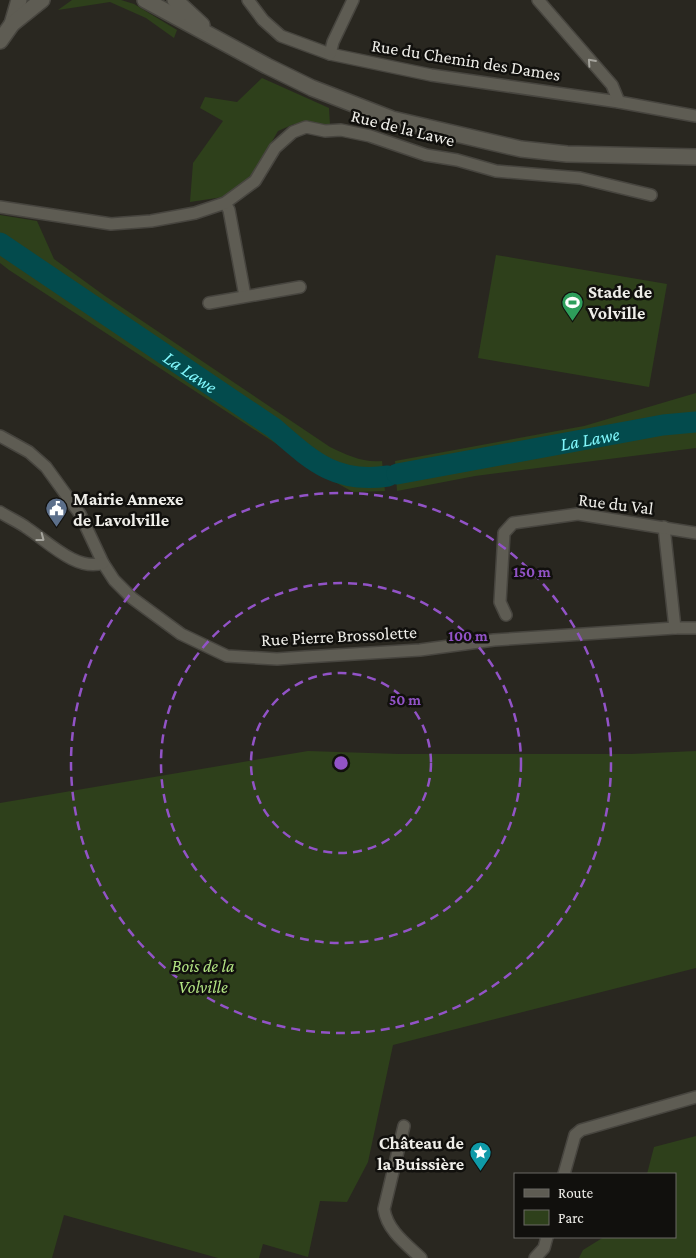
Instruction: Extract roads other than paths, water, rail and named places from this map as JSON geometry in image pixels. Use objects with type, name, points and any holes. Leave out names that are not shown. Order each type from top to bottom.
[{"type":"main road","points":[[12,24],[19,0]]},
{"type":"main road","points":[[0,41],[12,24],[42,0]]},
{"type":"main road","points":[[145,0],[267,66],[312,88],[392,119],[521,149],[567,154],[696,158]]},
{"type":"main road","points":[[175,0],[214,36]]},
{"type":"street","name":"Rue du Chemin des Dames","points":[[248,0],[263,20],[281,36],[330,54],[431,75],[619,102],[696,116]]},
{"type":"street","points":[[330,54],[354,0]]},
{"type":"street","points":[[538,0],[612,85],[619,102]]},
{"type":"street","name":"Rue de la Lawe","points":[[0,207],[111,224],[158,220],[195,213],[225,203],[255,180],[275,148],[293,132],[306,127],[325,131],[341,130],[370,136],[426,155],[457,160],[496,171],[580,178],[651,195]]},
{"type":"street","points":[[225,203],[229,210],[245,296]]},
{"type":"street","points":[[209,303],[300,287]]},
{"type":"street","name":"Rue Pierre Brossolette","points":[[0,436],[29,452],[46,467],[80,514],[103,563],[114,580],[132,598],[180,634],[227,656],[277,659],[420,650],[494,640],[696,628]]},
{"type":"street","points":[[0,512],[69,557],[80,562],[98,565],[103,563]]},
{"type":"street","name":"Rue du Val","points":[[506,615],[500,602],[504,533],[513,523],[578,514],[694,532]]},
{"type":"street","points":[[664,527],[675,628]]},
{"type":"street","points":[[564,1173],[575,1135],[581,1130],[696,1097]]},
{"type":"street","points":[[404,1126],[384,1209],[386,1218],[394,1232],[421,1258]]},
{"type":"street","points":[[535,1258],[544,1248],[547,1238]]},
{"type":"waterway","name":"La Lawe","points":[[0,243],[274,428],[300,450],[325,467],[338,473],[353,476],[369,478],[388,476]]},
{"type":"waterway","name":"La Lawe","points":[[397,474],[663,425],[696,422]]},
{"type":"place","name":"Stade de Volville","points":[[572,321]]},
{"type":"place","name":"Mairie Annexe de Lavolville","points":[[57,528]]},
{"type":"place","name":"Château de la Buissière","points":[[480,1172]]},
{"type":"park label","name":"Bois de la Volville","points":[[203,976]]}]
